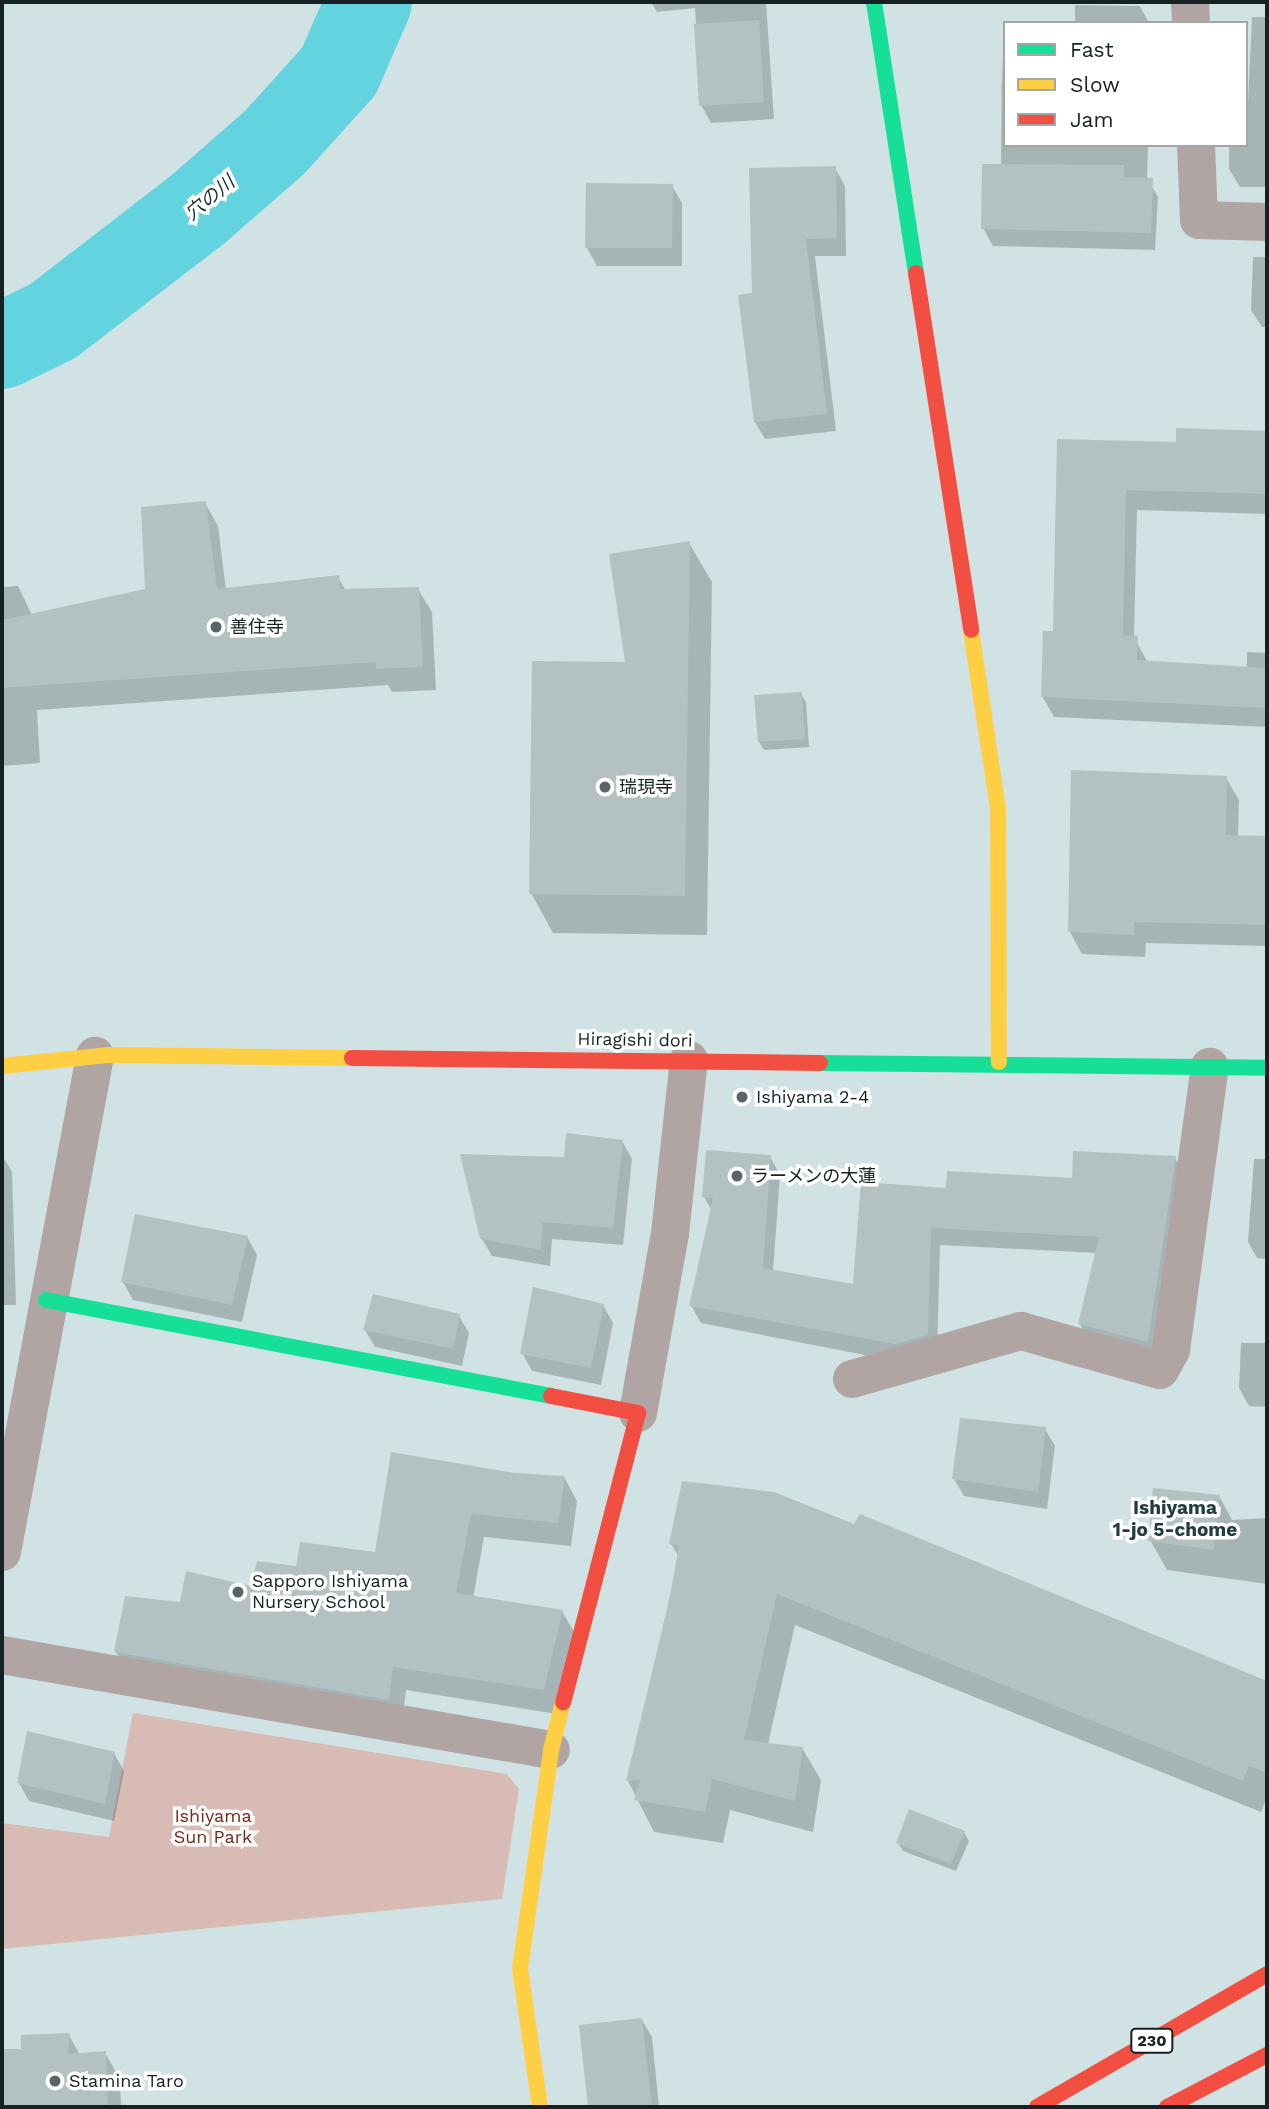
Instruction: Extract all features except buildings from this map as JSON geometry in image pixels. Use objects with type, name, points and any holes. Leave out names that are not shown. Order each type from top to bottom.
[{"type":"main road","points":[[874,2],[998,809],[999,1062]]},
{"type":"main road","name":"Hiragishi dori","points":[[2,1066],[95,1056],[999,1062],[1267,1068]]},
{"type":"main road","points":[[46,1300],[639,1413],[551,1750],[520,1969],[540,2107]]},
{"type":"main road","name":"230","points":[[1037,2107],[1267,1974]]},
{"type":"main road","points":[[1167,2107],[1267,2055]]},
{"type":"street","points":[[1190,2],[1191,21]]},
{"type":"street","points":[[1196,147],[1199,220],[1267,222]]},
{"type":"street","points":[[2,1552],[46,1300],[95,1056]]},
{"type":"street","points":[[639,1413],[670,1234],[689,1060]]},
{"type":"street","points":[[852,1379],[1021,1331],[1160,1370],[1171,1350],[1210,1067]]},
{"type":"street","points":[[2,1655],[551,1750]]},
{"type":"green space","name":"Ishiyama Sun Park","points":[[133,1713],[507,1774],[519,1789],[502,1899],[2,1949],[2,1823],[109,1837]]},
{"type":"waterway","name":"穴の川","points":[[2,346],[53,321],[196,211],[275,142],[339,71],[369,2]]},
{"type":"traffic: fast","points":[[874,2],[916,273]]},
{"type":"traffic: fast","points":[[820,1063],[1267,1068]]},
{"type":"traffic: fast","points":[[46,1300],[551,1396]]},
{"type":"traffic: slow","points":[[971,630],[998,809],[999,1062]]},
{"type":"traffic: slow","points":[[2,1066],[109,1055],[352,1058]]},
{"type":"traffic: slow","points":[[540,2107],[520,1969],[551,1750],[563,1702]]},
{"type":"traffic: jam","points":[[916,273],[971,630]]},
{"type":"traffic: jam","points":[[352,1058],[820,1063]]},
{"type":"traffic: jam","points":[[551,1396],[638,1413],[563,1702]]},
{"type":"traffic: jam","points":[[1037,2107],[1267,1974]]},
{"type":"traffic: jam","points":[[1167,2107],[1267,2055]]},
{"type":"place","name":"善住寺","points":[[216,627]]},
{"type":"place","name":"瑞現寺","points":[[605,787]]},
{"type":"place","name":"Ishiyama 2-4","points":[[742,1097]]},
{"type":"place","name":"ラーメンの大蓮","points":[[737,1176]]},
{"type":"place","name":"Sapporo Ishiyama Nursery School","points":[[238,1592]]},
{"type":"place","name":"Stamina Taro","points":[[55,2081]]},
{"type":"district","name":"Ishiyama 1-jo 5-chome","points":[[1175,1519]]}]
